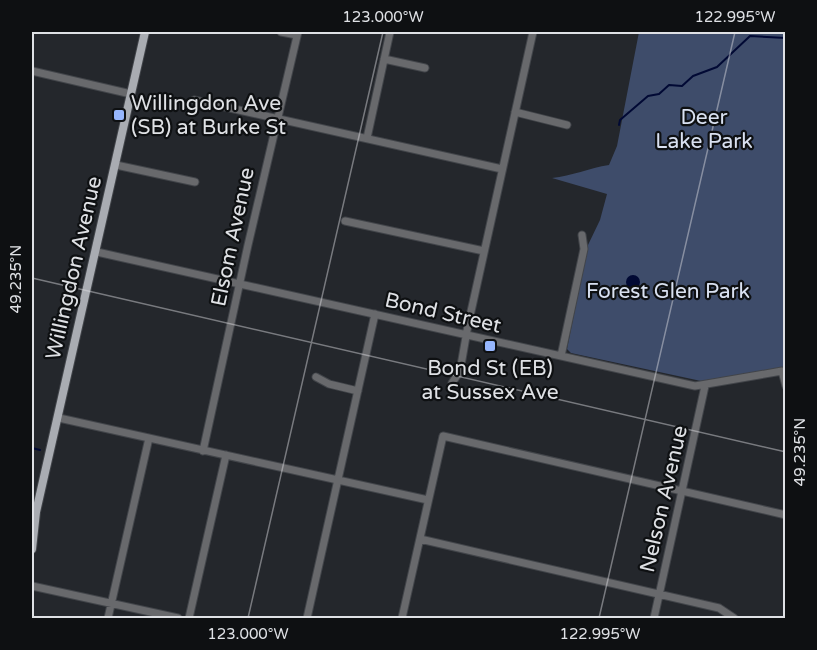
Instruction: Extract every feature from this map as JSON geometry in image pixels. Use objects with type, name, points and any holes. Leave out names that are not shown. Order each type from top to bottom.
[{"type":"main road","name":"Willingdon Avenue","points":[[32,549],[34,516],[97,252],[145,32]]},
{"type":"street","points":[[281,32],[297,33]]},
{"type":"street","points":[[367,138],[390,32]]},
{"type":"street","points":[[452,382],[460,371],[533,32]]},
{"type":"street","name":"Elsom Avenue","points":[[203,451],[297,33]]},
{"type":"street","points":[[384,60],[425,68]]},
{"type":"street","points":[[32,70],[131,94]]},
{"type":"street","points":[[194,100],[502,169]]},
{"type":"street","points":[[515,112],[567,125]]},
{"type":"street","points":[[116,165],[195,182]]},
{"type":"street","points":[[345,221],[484,251]]},
{"type":"street","points":[[561,356],[584,249],[582,236]]},
{"type":"street","name":"Bond Street","points":[[97,252],[695,386],[782,371],[786,386]]},
{"type":"street","points":[[307,618],[375,314]]},
{"type":"street","points":[[315,377],[329,384],[358,391]]},
{"type":"street","name":"Nelson Avenue","points":[[654,618],[705,386]]},
{"type":"street","points":[[58,418],[428,500]]},
{"type":"street","points":[[402,618],[442,436],[786,515]]},
{"type":"street","points":[[108,618],[149,438]]},
{"type":"street","points":[[189,618],[226,455]]},
{"type":"street","points":[[420,538],[720,608],[734,618]]},
{"type":"street","points":[[32,586],[178,618]]},
{"type":"green space","points":[[639,32],[785,32],[785,367],[701,381],[571,353],[567,349],[588,245],[600,220],[607,194],[552,178],[609,165],[617,146]]},
{"type":"shaded area","points":[[633,275],[638,277],[640,282],[638,287],[633,289],[628,287],[626,282],[628,277]]},
{"type":"waterway","points":[[619,125],[620,120],[648,96],[659,94],[669,85],[682,86],[693,76],[717,67],[750,36],[786,38]]},
{"type":"waterway","points":[[32,448],[40,450]]},
{"type":"place","name":"Willingdon Ave (SB) at Burke St","points":[[119,115]]},
{"type":"place","name":"Bond St (EB) at Sussex Ave","points":[[490,346]]},
{"type":"park label","name":"Deer Lake Park","points":[[704,129]]},
{"type":"park label","name":"Forest Glen Park","points":[[668,291]]}]
